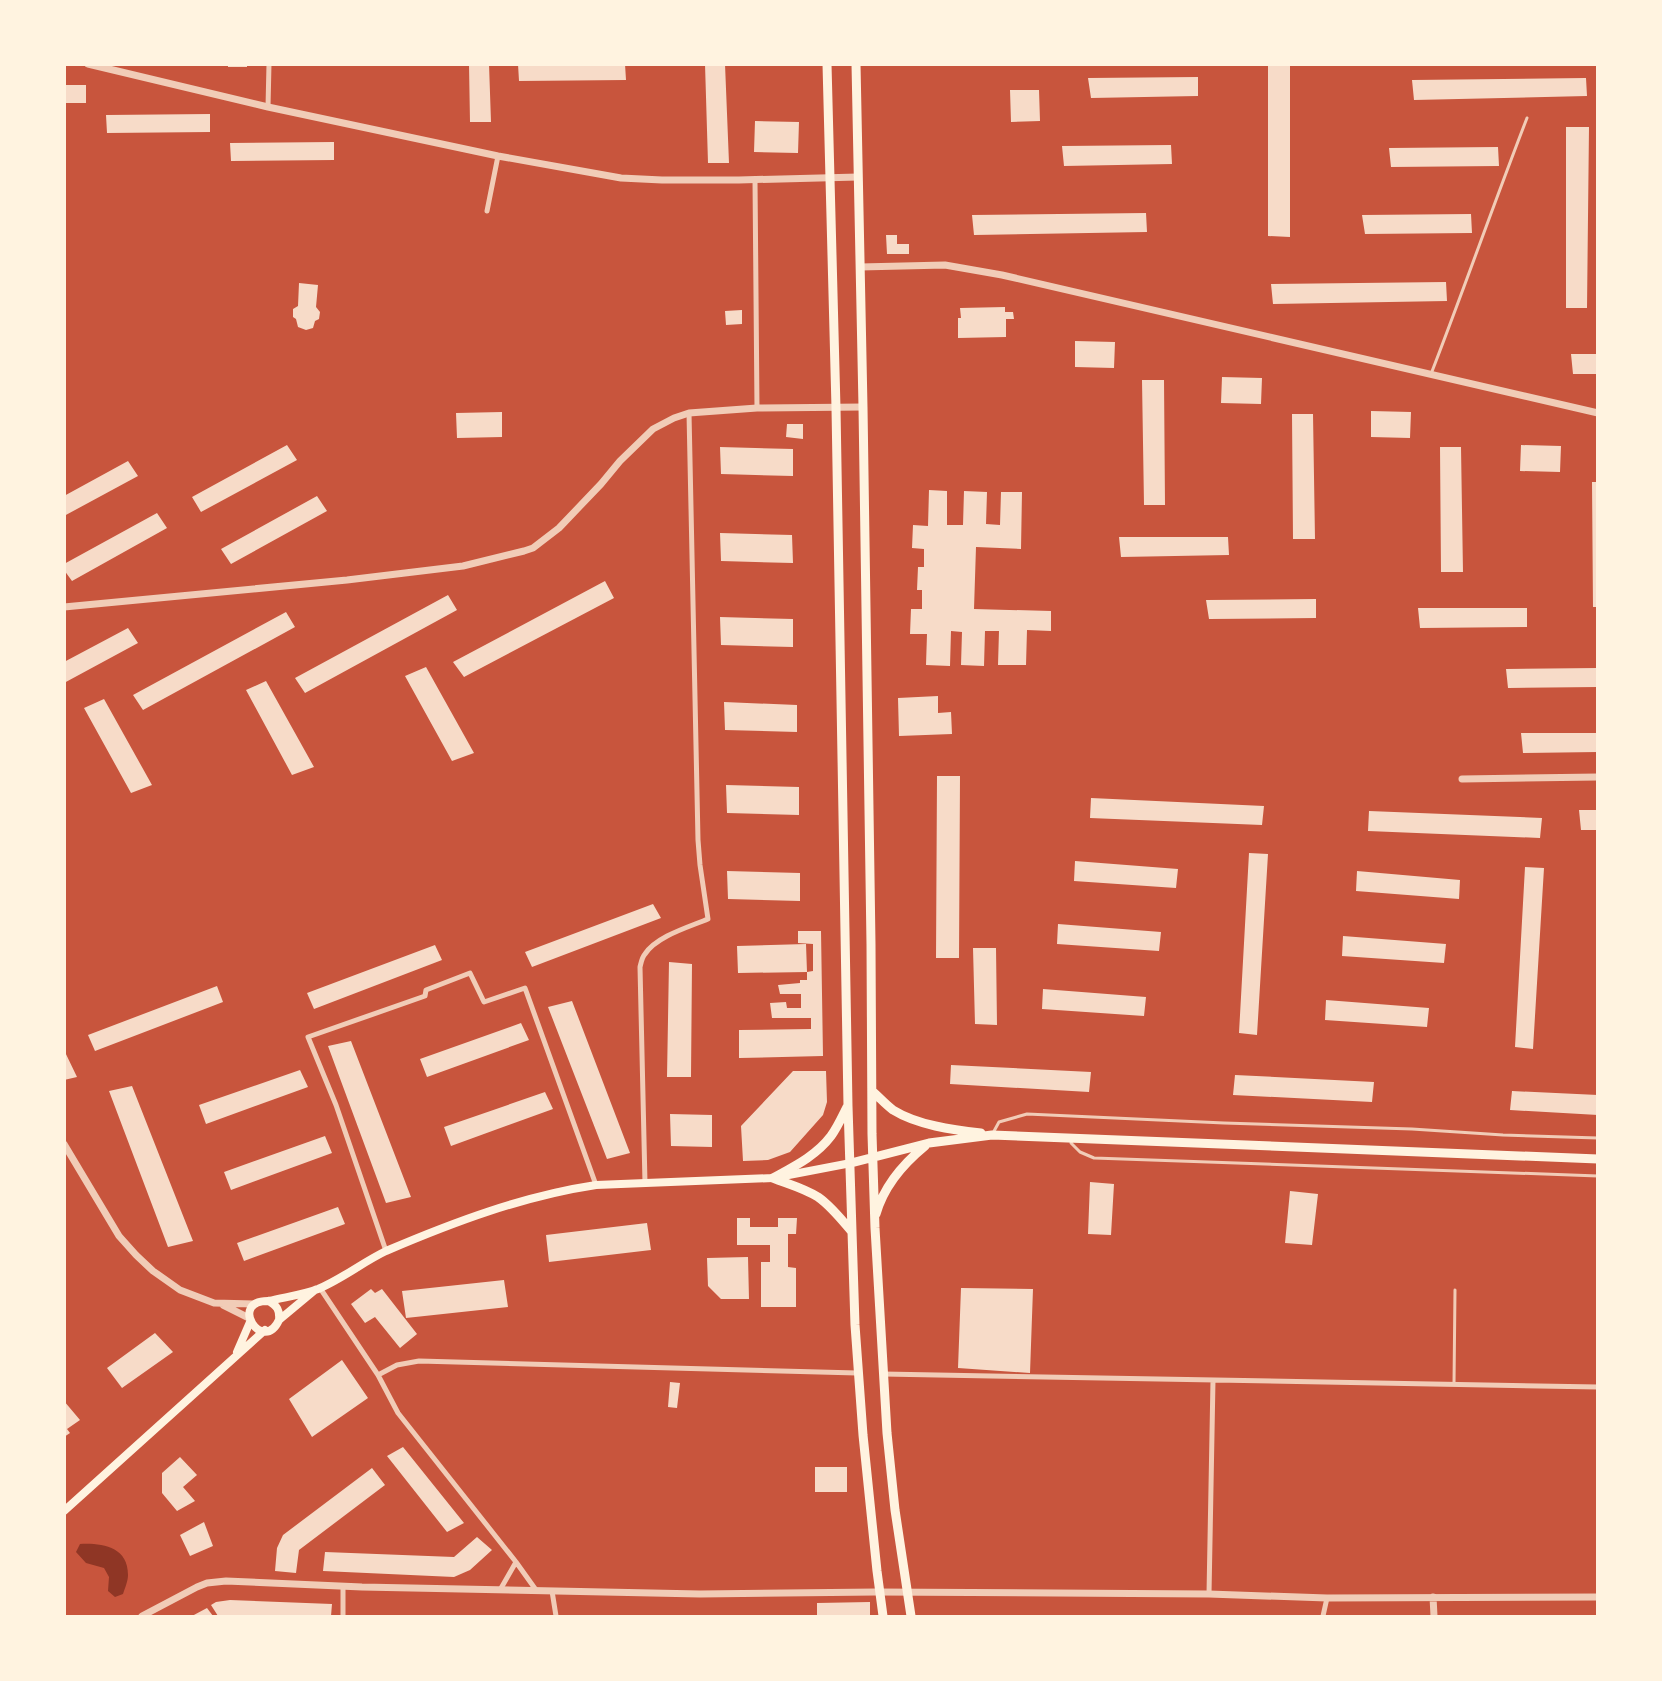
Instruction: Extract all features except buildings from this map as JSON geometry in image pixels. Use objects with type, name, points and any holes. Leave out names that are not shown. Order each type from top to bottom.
[{"type":"main road","points":[[827,64],[836,408],[848,1106],[857,1373],[884,1617]]},
{"type":"main road","points":[[855,64],[863,406],[874,1228],[883,1374],[895,1510],[911,1617]]},
{"type":"main road","points":[[872,1091],[902,1115],[941,1127],[992,1135],[1598,1159]]},
{"type":"main road","points":[[773,1178],[817,1151],[831,1136],[848,1106]]},
{"type":"main road","points":[[250,1320],[260,1331],[273,1328],[279,1317],[317,1289],[387,1251],[515,1202],[596,1185],[773,1178],[851,1163],[929,1143],[992,1135]]},
{"type":"main road","points":[[874,1228],[877,1212],[889,1184],[912,1156],[929,1143]]},
{"type":"main road","points":[[773,1178],[806,1190],[819,1198],[852,1232]]},
{"type":"main road","points":[[236,1355],[254,1304],[317,1289]]},
{"type":"main road","points":[[269,1301],[275,1305],[279,1317]]},
{"type":"main road","points":[[64,1511],[265,1330]]},
{"type":"street","points":[[88,64],[268,107],[498,156],[621,178],[755,180],[858,177]]},
{"type":"street","points":[[268,107],[269,64]]},
{"type":"street","points":[[487,211],[498,156]]},
{"type":"street","points":[[755,180],[757,408]]},
{"type":"street","points":[[860,267],[953,265],[1598,413]]},
{"type":"street","points":[[64,608],[463,566],[524,552],[559,528],[620,461],[653,429],[674,418],[689,413],[757,408],[863,406]]},
{"type":"street","points":[[645,1183],[640,967],[644,955],[655,944],[708,919],[698,840],[689,413]]},
{"type":"street","points":[[1462,779],[1598,777]]},
{"type":"street","points":[[387,1251],[336,1105],[308,1037],[425,996],[426,990],[470,973],[484,1002],[525,988],[596,1185]]},
{"type":"street","points":[[64,1144],[118,1236],[153,1270],[180,1290],[214,1303],[254,1304]]},
{"type":"street","points":[[317,1289],[378,1375],[398,1413],[536,1590]]},
{"type":"street","points":[[221,1304],[250,1320]]},
{"type":"street","points":[[378,1375],[398,1365],[419,1361],[857,1373]]},
{"type":"street","points":[[883,1374],[1598,1387]]},
{"type":"street","points":[[1209,1594],[1213,1380]]},
{"type":"street","points":[[500,1590],[516,1562]]},
{"type":"street","points":[[142,1617],[197,1587],[207,1583],[226,1581],[344,1587],[700,1594],[907,1592],[1209,1594],[1327,1598],[1598,1597]]},
{"type":"street","points":[[343,1617],[344,1587]]},
{"type":"street","points":[[552,1591],[556,1617]]},
{"type":"street","points":[[1433,1597],[1434,1617]]},
{"type":"street","points":[[1323,1617],[1327,1598]]},
{"type":"lane","points":[[1431,374],[1467,284],[1527,118]]},
{"type":"lane","points":[[992,1135],[999,1122],[1026,1114],[1598,1138]]},
{"type":"lane","points":[[1072,1138],[1071,1143],[1080,1152],[1094,1158],[1598,1176]]},
{"type":"lane","points":[[1454,1384],[1455,1290]]},
{"type":"shaded area","points":[[80,1544],[96,1544],[118,1552],[127,1565],[128,1575],[123,1594],[115,1597],[108,1591],[109,1577],[104,1568],[86,1563],[76,1552]]}]
